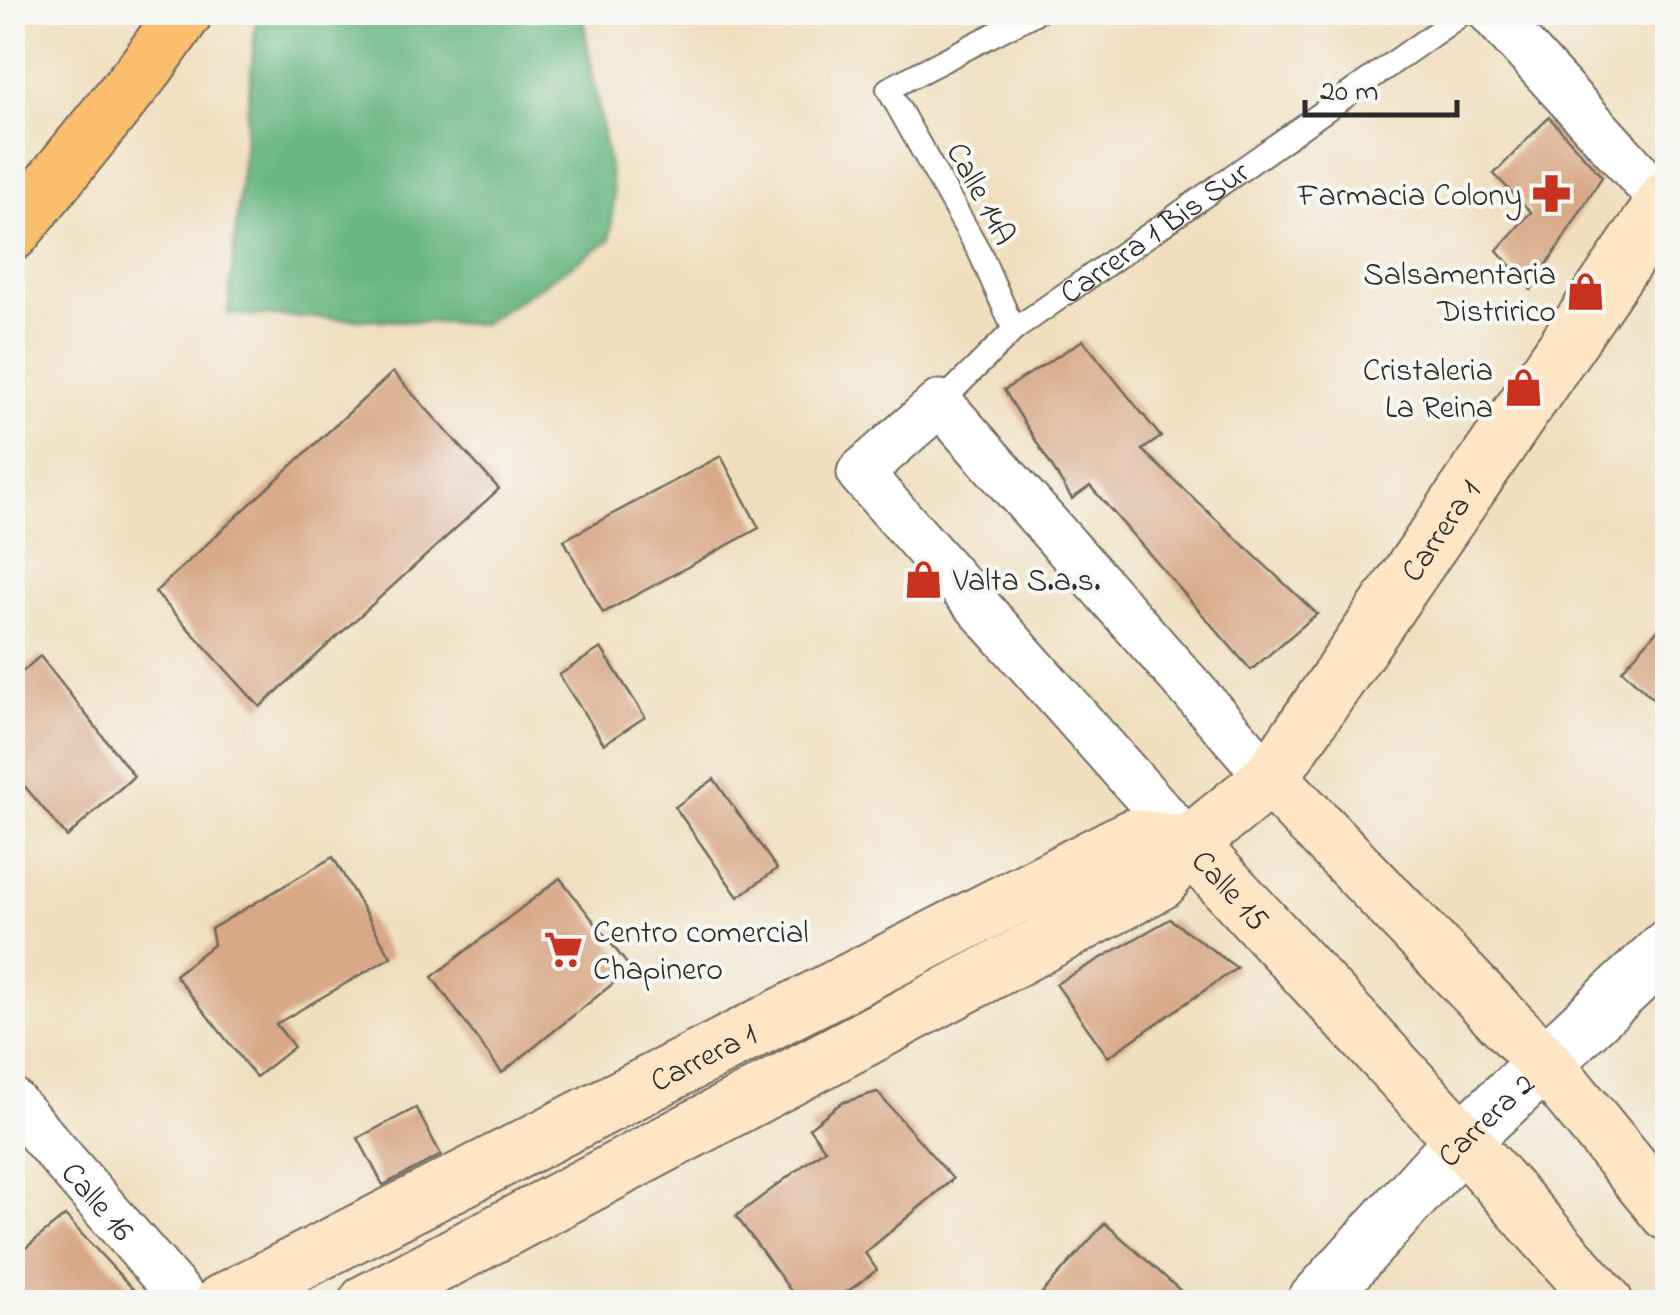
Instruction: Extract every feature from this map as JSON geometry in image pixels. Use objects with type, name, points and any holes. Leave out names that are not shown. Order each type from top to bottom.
[{"type":"main road","points":[[12,232],[147,66],[185,12]]},
{"type":"main road","name":"Carrera 1","points":[[367,1302],[1160,882],[1189,844],[1270,778],[1666,202]]},
{"type":"main road","points":[[1270,778],[1544,1062],[1668,1213]]},
{"type":"main road","name":"Carrera 1","points":[[222,1302],[1132,836],[1189,844]]},
{"type":"main road","name":"Calle 15","points":[[1189,844],[1462,1140],[1604,1302]]},
{"type":"street","points":[[1492,12],[1666,202]]},
{"type":"street","points":[[940,403],[1270,778]]},
{"type":"street","name":"Carrera 1 Bis Sur","points":[[860,473],[940,403]]},
{"type":"street","name":"Calle 15","points":[[860,473],[1189,844]]},
{"type":"street","name":"Carrera 2","points":[[1315,1302],[1462,1140],[1668,946]]},
{"type":"street","name":"Calle 16","points":[[12,1100],[186,1302]]},
{"type":"lane","name":"Calle 14A","points":[[1014,330],[980,253],[888,89],[1037,12]]},
{"type":"lane","name":"Carrera 1 Bis Sur","points":[[940,403],[1014,330],[1466,12]]},
{"type":"green space","points":[[257,13],[582,13],[614,197],[610,240],[482,324],[228,314]]},
{"type":"building","name":"Farmacia Colony","points":[[1549,117],[1602,177],[1531,290],[1497,250],[1531,212],[1494,174]]},
{"type":"building","points":[[1083,340],[1161,437],[1142,450],[1317,614],[1251,670],[1090,486],[1072,499],[1004,390]]},
{"type":"building","points":[[393,372],[499,489],[260,707],[155,592]]},
{"type":"building","points":[[721,456],[759,528],[603,613],[564,540]]},
{"type":"building","points":[[1668,618],[1668,713],[1622,670]]},
{"type":"building","points":[[601,648],[645,717],[604,744],[559,675]]},
{"type":"building","points":[[40,656],[134,776],[67,837],[12,771],[12,681]]},
{"type":"building","points":[[714,779],[777,869],[738,897],[675,807]]},
{"type":"building","points":[[333,857],[391,957],[276,1024],[294,1047],[256,1077],[175,975],[214,944],[211,929]]},
{"type":"building","points":[[560,878],[631,969],[502,1073],[432,977]]},
{"type":"building","points":[[1170,919],[1237,968],[1108,1057],[1056,984]]},
{"type":"building","points":[[877,1092],[953,1179],[865,1253],[877,1270],[833,1302],[799,1302],[736,1216],[825,1149],[809,1128],[841,1103]]},
{"type":"building","points":[[416,1108],[441,1155],[383,1185],[358,1138]]},
{"type":"building","points":[[65,1216],[145,1302],[28,1302],[12,1282],[12,1259]]},
{"type":"building","points":[[1105,1223],[1193,1302],[1034,1302]]},
{"type":"place","name":"Farmacia Colony","points":[[1552,194]]},
{"type":"place","name":"Salsamentaria Distririco","points":[[1586,291]]},
{"type":"place","name":"Cristaleria La Reina","points":[[1523,387]]},
{"type":"place","name":"Valta S.a.s.","points":[[923,579]]},
{"type":"place","name":"Centro comercial Chapinero","points":[[563,949]]}]
